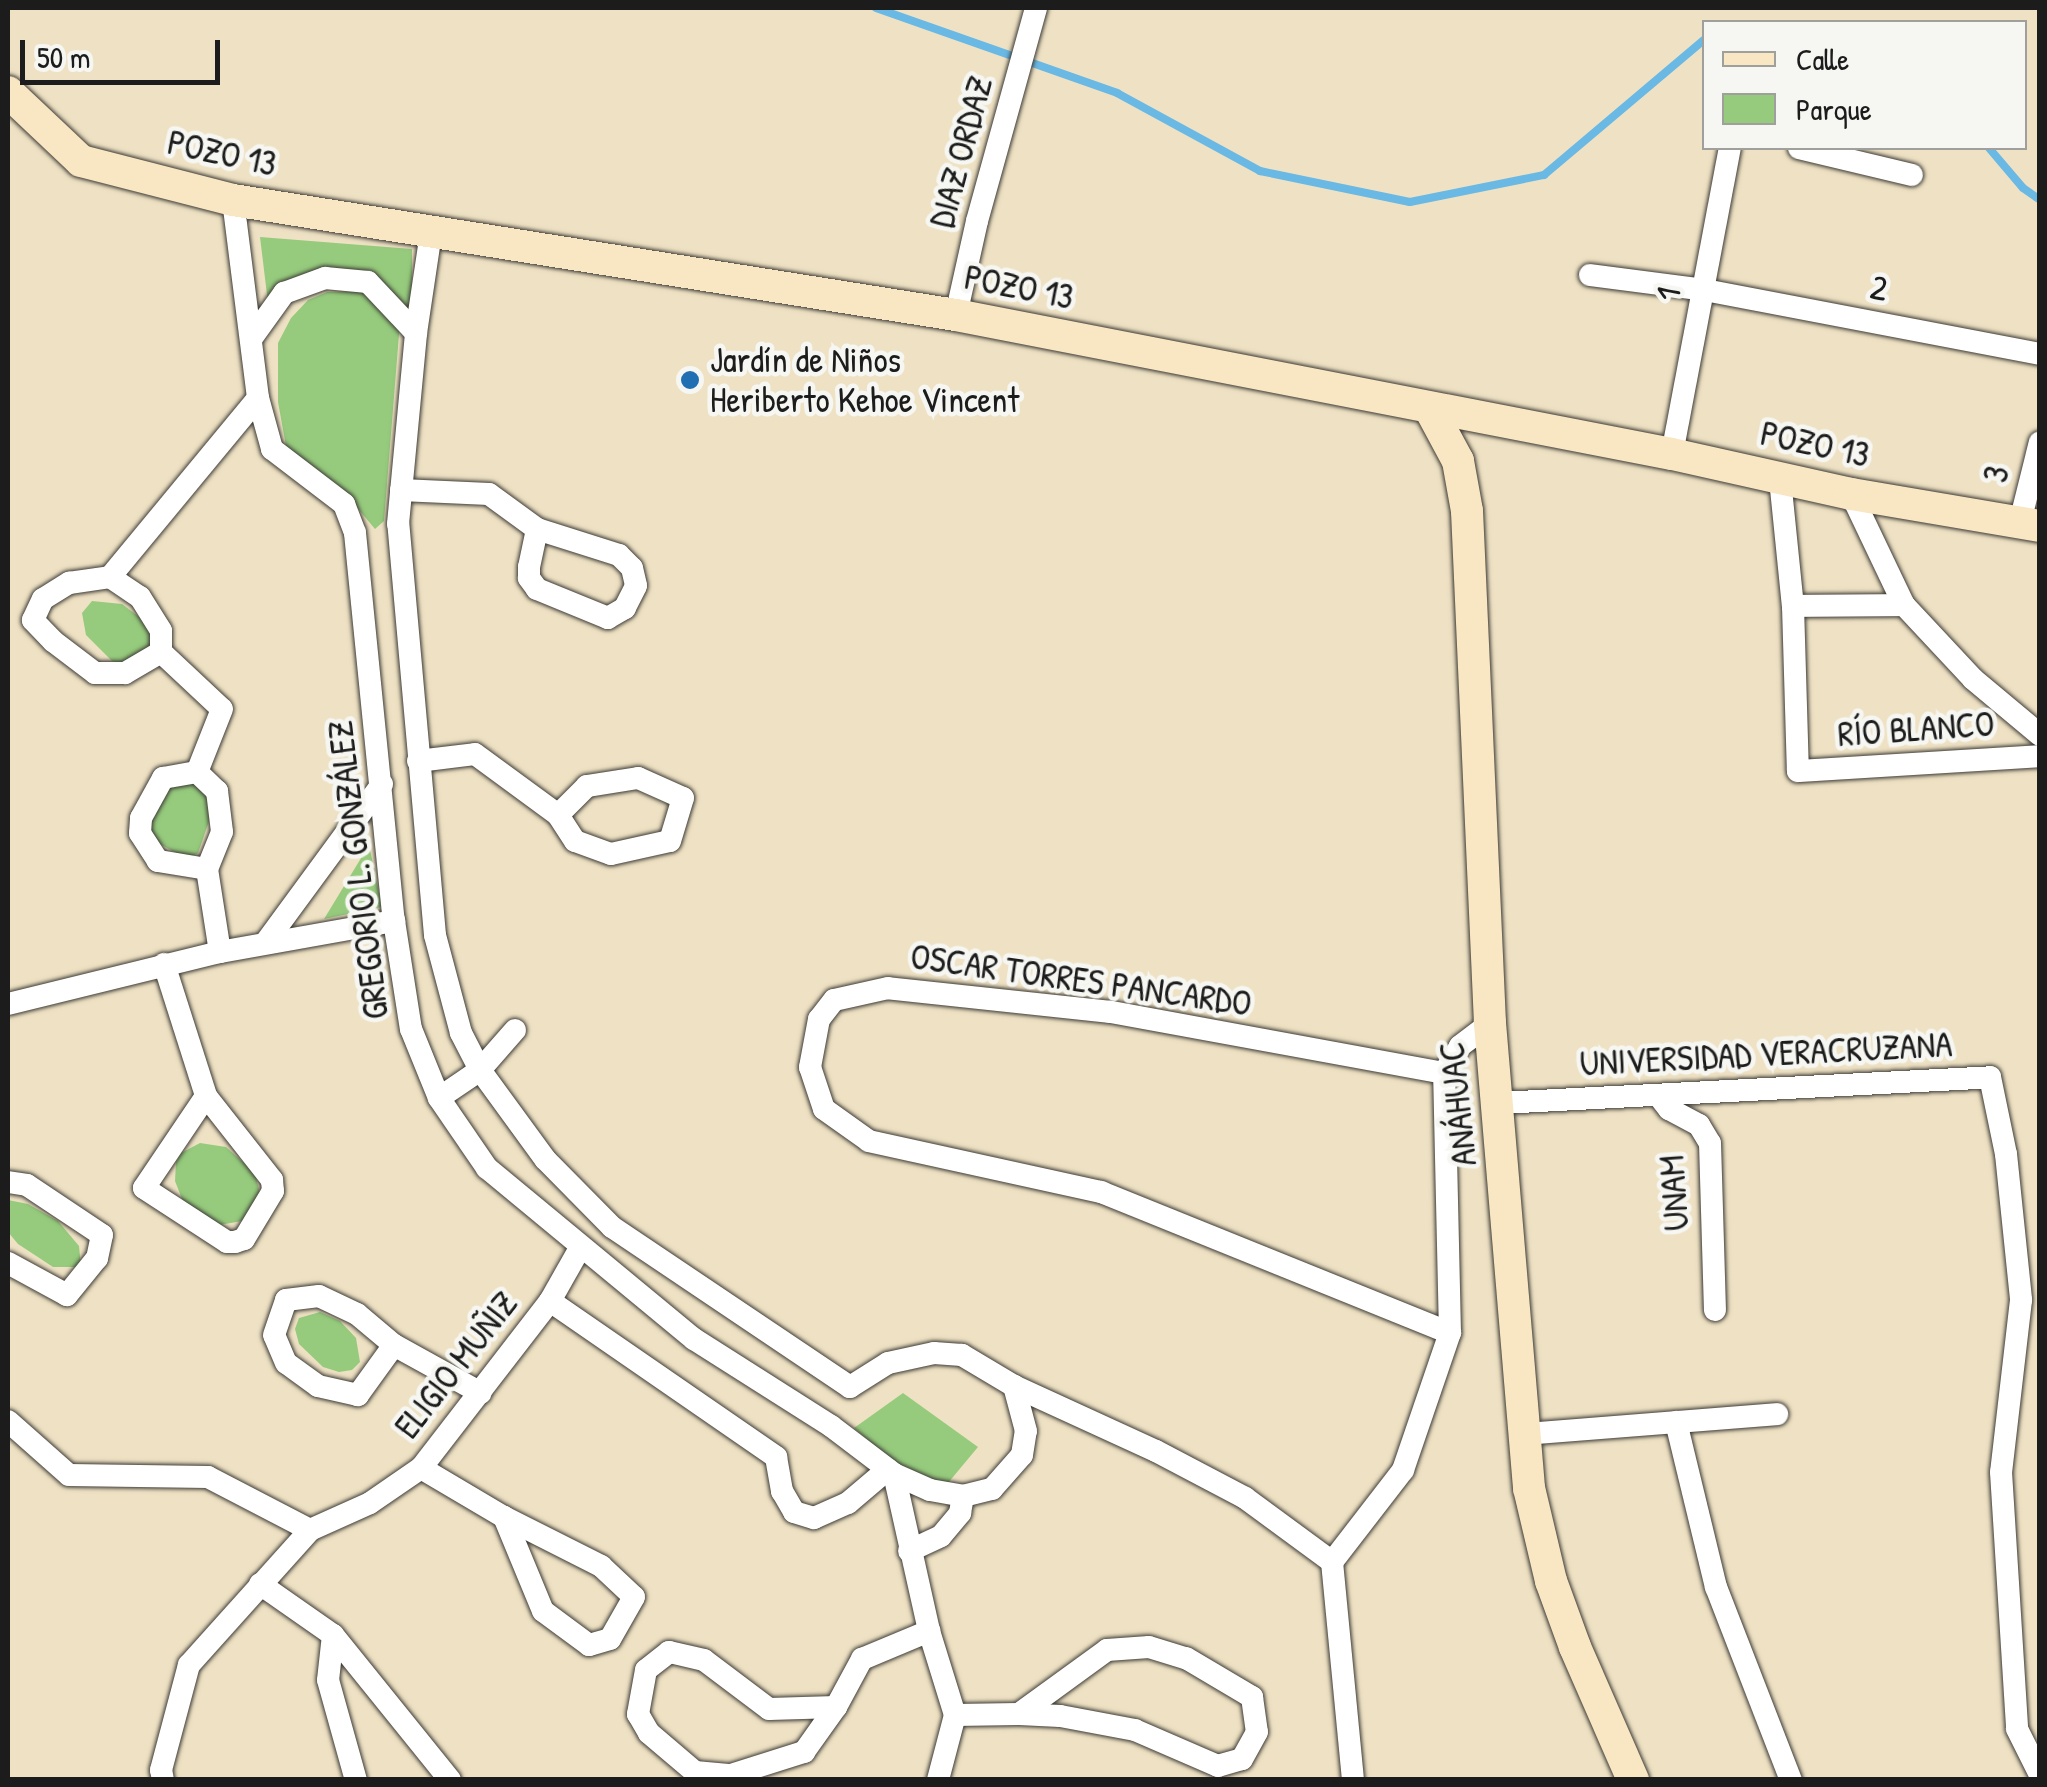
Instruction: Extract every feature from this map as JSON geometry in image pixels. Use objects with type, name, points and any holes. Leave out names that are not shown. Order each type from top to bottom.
[{"type":"main road","name":"POZO 13","points":[[8,92],[81,161],[232,200],[956,315],[1672,454],[1851,494],[2030,524]]},
{"type":"main road","name":"ANÁHUAC","points":[[1430,409],[1458,461],[1467,512],[1490,1023],[1500,1103],[1529,1488],[1551,1580],[1633,1780]]},
{"type":"street","name":"DIAZ ORDAZ","points":[[956,315],[976,221],[1034,18]]},
{"type":"street","name":"1","points":[[1672,454],[1730,150]]},
{"type":"street","points":[[1807,150],[1912,175]]},
{"type":"street","name":"GREGORIO L. GONZÁLEZ","points":[[232,200],[258,398],[272,449],[344,504],[355,534],[394,921],[411,1029],[439,1098],[487,1168],[694,1339],[831,1426],[891,1471],[930,1490],[963,1496]]},
{"type":"street","name":"GREGORIO L. GONZÁLEZ","points":[[431,233],[416,333],[398,524],[440,964],[461,1033],[480,1070],[545,1159],[612,1227],[850,1388]]},
{"type":"street","name":"2","points":[[1590,274],[1704,290],[2040,354]]},
{"type":"street","points":[[251,338],[284,293],[326,278],[368,282],[416,333]]},
{"type":"street","points":[[110,577],[258,398]]},
{"type":"street","name":"3","points":[[2030,524],[2040,442]]},
{"type":"street","points":[[1780,478],[1793,606],[1904,604]]},
{"type":"street","points":[[402,490],[489,494],[537,530],[620,556],[632,568],[636,586],[625,608],[608,618],[537,589],[529,567],[537,530]]},
{"type":"street","points":[[1851,494],[1904,604],[1973,679],[2034,728]]},
{"type":"street","points":[[355,534],[398,524]]},
{"type":"street","points":[[161,652],[125,673],[95,673],[33,620],[43,599],[69,583],[110,577],[140,597],[160,631],[161,652],[222,709],[197,772]]},
{"type":"street","name":"RÍO BLANCO","points":[[1793,606],[1798,772],[2040,756]]},
{"type":"street","points":[[418,761],[474,754],[558,815],[575,841],[611,854],[670,840],[682,798],[638,778],[586,786],[558,815]]},
{"type":"street","points":[[197,772],[217,791],[222,832],[207,869],[220,952]]},
{"type":"street","points":[[197,772],[162,778],[141,818],[140,833],[158,861],[207,869]]},
{"type":"street","points":[[266,942],[382,784]]},
{"type":"street","points":[[8,1004],[266,942],[394,921]]},
{"type":"street","points":[[164,964],[206,1096],[272,1180],[273,1191],[244,1239],[235,1242],[227,1242],[144,1188],[206,1096]]},
{"type":"street","name":"OSCAR TORRES PANCARDO","points":[[1444,1073],[1111,1012],[888,988],[834,1000],[819,1019],[810,1067],[824,1109],[869,1142],[1101,1192],[1450,1333]]},
{"type":"street","points":[[1353,1780],[1332,1562],[1403,1470],[1450,1333],[1444,1073],[1460,1046],[1490,1023]]},
{"type":"street","points":[[439,1098],[480,1070],[515,1030]]},
{"type":"street","name":"UNIVERSIDAD VERACRUZANA","points":[[1500,1103],[1990,1077],[2006,1154],[2021,1300],[2001,1472],[2017,1730],[2040,1775]]},
{"type":"street","name":"UNAM","points":[[1658,1095],[1669,1108],[1699,1124],[1710,1143],[1715,1310]]},
{"type":"street","points":[[8,1182],[28,1184],[102,1235],[97,1258],[67,1295],[8,1263]]},
{"type":"street","name":"ELIGIO MUÑIZ","points":[[163,1780],[161,1770],[190,1665],[310,1530],[370,1503],[422,1468],[550,1301],[580,1248]]},
{"type":"street","points":[[394,1345],[358,1395],[318,1386],[286,1363],[274,1335],[286,1300],[318,1296],[358,1314],[394,1345],[480,1393]]},
{"type":"street","points":[[550,1301],[776,1457],[782,1490],[794,1512],[814,1518],[848,1503],[891,1471],[928,1631],[955,1716],[938,1780]]},
{"type":"street","points":[[831,1426],[850,1388],[888,1364],[934,1353],[962,1354],[1014,1386],[1156,1451],[1244,1498],[1332,1562]]},
{"type":"street","points":[[909,1550],[941,1536],[960,1513],[963,1496],[992,1489],[1022,1455],[1026,1432],[1014,1386]]},
{"type":"street","points":[[1525,1434],[1778,1414]]},
{"type":"street","points":[[8,1421],[70,1475],[208,1477],[310,1530]]},
{"type":"street","points":[[1676,1422],[1716,1587],[1791,1780]]},
{"type":"street","points":[[422,1468],[504,1518],[602,1566],[634,1597],[610,1639],[589,1645],[543,1611],[504,1518]]},
{"type":"street","points":[[260,1584],[333,1635],[450,1780]]},
{"type":"street","points":[[836,1707],[770,1710],[704,1660],[668,1652],[646,1670],[638,1714],[648,1733],[696,1772],[731,1775],[804,1752],[836,1707],[862,1659],[928,1631]]},
{"type":"street","points":[[333,1635],[328,1680],[356,1780]]},
{"type":"street","points":[[955,1716],[1060,1716],[1135,1730],[1218,1766],[1242,1759],[1256,1732],[1252,1697],[1186,1658],[1148,1648],[1107,1650],[1019,1714]]},
{"type":"green space","points":[[260,237],[412,249],[412,318],[403,302],[375,283],[344,276],[268,303]]},
{"type":"green space","points":[[361,291],[400,322],[384,521],[375,529],[339,486],[286,446],[278,402],[278,343],[291,318],[308,300],[327,292]]},
{"type":"green space","points":[[92,601],[122,604],[143,620],[154,641],[130,667],[112,661],[86,635],[82,613]]},
{"type":"green space","points":[[188,776],[205,792],[212,813],[198,853],[187,859],[151,839],[147,812],[172,779]]},
{"type":"green space","points":[[369,845],[382,907],[324,919]]},
{"type":"green space","points":[[200,1143],[226,1147],[255,1173],[261,1198],[248,1220],[219,1225],[190,1209],[182,1199],[175,1181],[176,1162],[181,1153]]},
{"type":"green space","points":[[8,1200],[28,1204],[58,1221],[79,1246],[81,1267],[53,1267],[18,1244],[8,1232]]},
{"type":"green space","points":[[320,1312],[340,1321],[356,1338],[360,1362],[352,1370],[339,1372],[323,1367],[299,1344],[295,1329],[299,1318]]},
{"type":"green space","points":[[903,1393],[978,1447],[948,1483],[921,1486],[854,1428]]},
{"type":"waterway","points":[[876,8],[1117,93],[1260,171],[1410,202],[1544,175],[1702,42]]},
{"type":"waterway","points":[[1991,150],[2023,188],[2040,200]]},
{"type":"place","name":"Jardín de Niños Heriberto Kehoe Vincent","points":[[690,380]]}]
